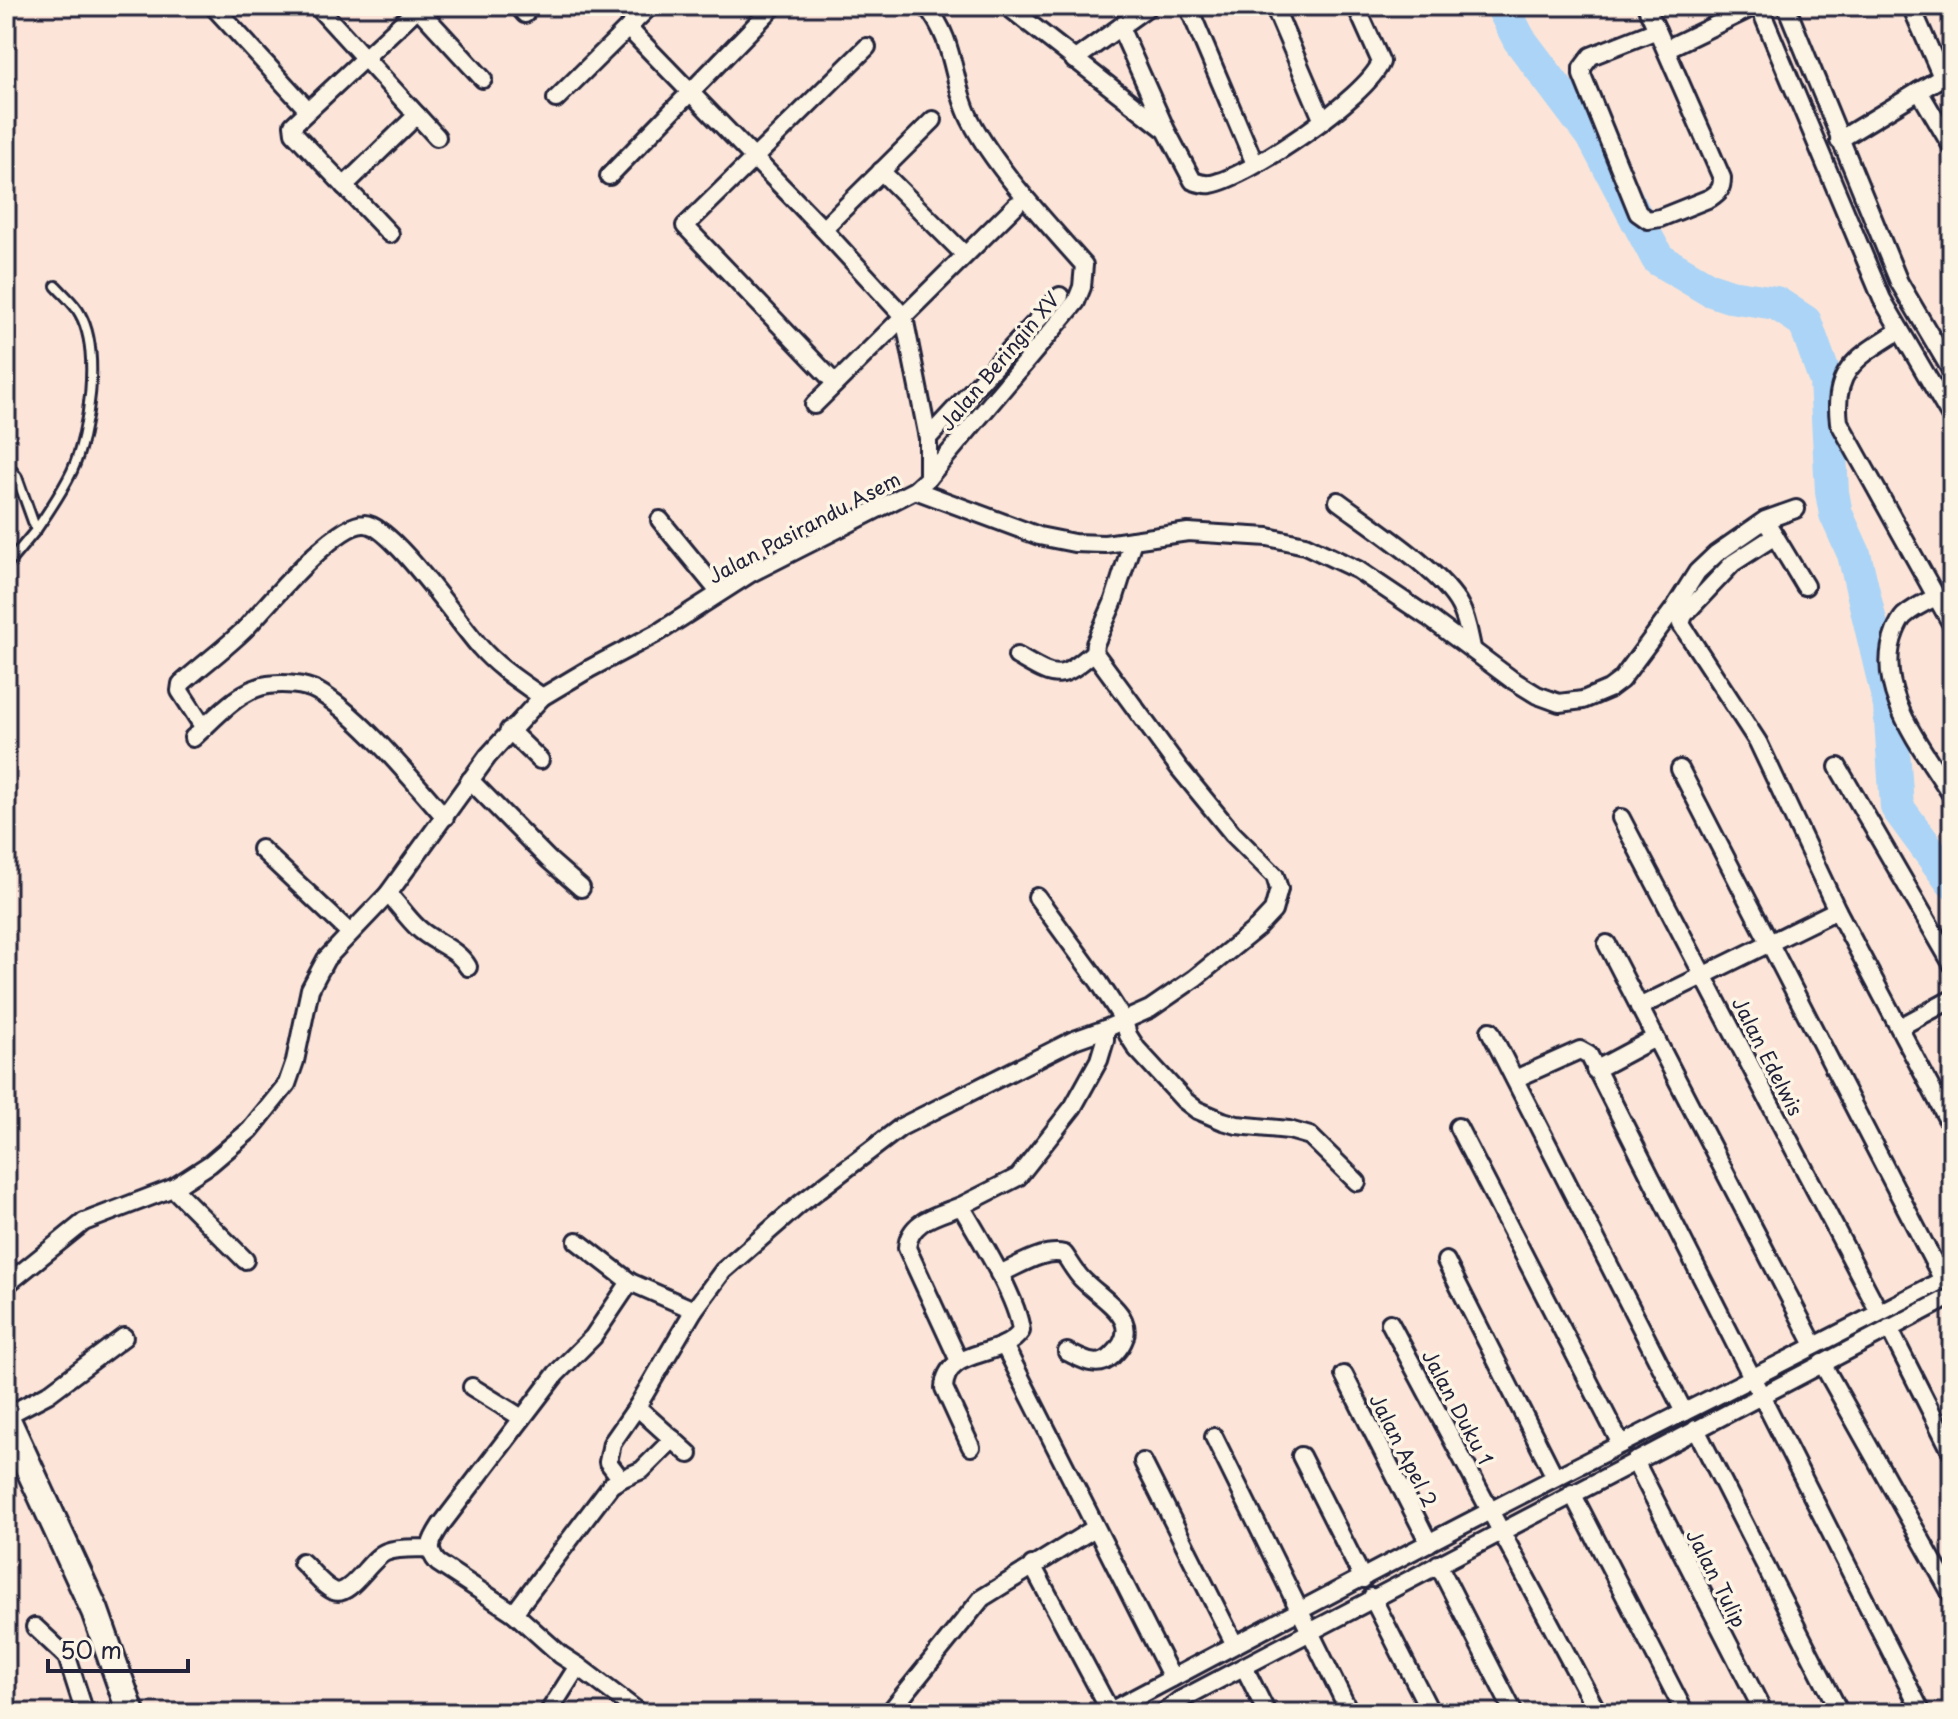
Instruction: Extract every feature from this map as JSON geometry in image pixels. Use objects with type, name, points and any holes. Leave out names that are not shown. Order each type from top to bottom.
[{"type":"main road","points":[[6,1417],[95,1611],[131,1713]]},
{"type":"street","points":[[213,6],[308,110]]},
{"type":"street","points":[[317,6],[437,137]]},
{"type":"street","points":[[556,99],[650,6]]},
{"type":"street","points":[[609,176],[774,6]]},
{"type":"street","name":"Jalan Beringin XV","points":[[915,490],[1076,302],[1082,287],[1084,265],[984,143],[963,103],[946,34],[926,6]]},
{"type":"street","points":[[1007,6],[1166,130]]},
{"type":"street","points":[[1188,6],[1255,164]]},
{"type":"street","points":[[1274,6],[1323,121]]},
{"type":"street","points":[[1120,27],[1166,130],[1193,181],[1203,184],[1214,183],[1255,164],[1323,121],[1376,74],[1381,62],[1356,6]]},
{"type":"street","points":[[1646,6],[1666,49],[1722,178],[1718,194],[1648,220],[1638,213],[1582,75],[1582,68],[1591,56],[1657,30]]},
{"type":"street","points":[[1666,49],[1757,6],[1882,299],[1950,412]]},
{"type":"street","points":[[1786,6],[1899,282],[1952,372]]},
{"type":"street","points":[[1839,140],[1947,74],[1911,6]]},
{"type":"street","points":[[390,234],[294,133],[293,125],[418,7],[483,79]]},
{"type":"street","points":[[1074,60],[1120,27],[1137,9]]},
{"type":"street","points":[[628,28],[904,317],[928,438],[928,478]]},
{"type":"street","points":[[835,383],[685,227],[867,47]]},
{"type":"street","points":[[1919,91],[1952,147]]},
{"type":"street","points":[[344,186],[417,115]]},
{"type":"street","points":[[823,229],[933,120]]},
{"type":"street","points":[[881,171],[965,255]]},
{"type":"street","points":[[814,405],[1016,205]]},
{"type":"street","points":[[928,438],[1060,296]]},
{"type":"street","points":[[1900,330],[1863,354],[1848,368],[1839,388],[1839,422],[1952,625]]},
{"type":"street","name":"Jalan Pasirandu Asem","points":[[6,1285],[84,1222],[173,1188],[210,1164],[250,1130],[280,1096],[292,1071],[307,999],[316,974],[349,932],[388,894],[509,730],[542,697],[659,632],[719,592],[811,541],[915,490],[1039,536],[1074,543],[1133,540],[1188,532],[1268,537],[1305,545],[1358,570],[1472,648],[1511,679],[1549,701],[1570,703],[1597,694],[1621,680],[1697,572],[1716,554],[1765,520],[1786,510],[1796,509]]},
{"type":"street","points":[[1338,501],[1442,583],[1461,608],[1472,648]]},
{"type":"street","points":[[660,520],[719,592]]},
{"type":"street","points":[[1765,520],[1805,586]]},
{"type":"street","points":[[445,817],[395,760],[342,709],[315,690],[292,684],[266,685],[232,702],[198,733],[180,691],[181,684],[245,629],[330,543],[353,526],[362,524],[374,527],[406,555],[479,647],[542,697]]},
{"type":"street","points":[[1775,536],[1733,563],[1684,615],[1681,624],[1758,742],[1837,910],[1952,1128]]},
{"type":"street","points":[[1017,656],[1049,674],[1061,675],[1094,652],[1133,540]]},
{"type":"street","points":[[1936,597],[1904,616],[1899,623],[1892,641],[1889,671],[1895,702],[1952,796]]},
{"type":"street","points":[[621,1479],[608,1462],[608,1452],[694,1310],[723,1271],[800,1204],[901,1127],[940,1105],[1074,1040],[1124,1021],[1173,995],[1257,928],[1273,911],[1279,889],[1275,876],[1233,834],[1179,768],[1094,652]]},
{"type":"street","points":[[509,730],[540,760]]},
{"type":"street","points":[[1838,767],[1952,964]]},
{"type":"street","points":[[1032,1565],[1109,1709],[1114,1709],[1234,1643],[1947,1277],[1680,769]]},
{"type":"street","points":[[470,780],[581,888]]},
{"type":"street","name":"Jalan Edelwis","points":[[1621,818],[1879,1312]]},
{"type":"street","points":[[261,849],[349,932]]},
{"type":"street","points":[[388,894],[415,925],[463,958],[468,967]]},
{"type":"street","points":[[1037,897],[1078,951],[1124,1021],[1137,1049],[1184,1100],[1197,1110],[1237,1125],[1289,1130],[1310,1136],[1357,1182]]},
{"type":"street","points":[[1639,1007],[1837,910]]},
{"type":"street","points":[[1607,944],[1814,1345]]},
{"type":"street","points":[[1900,1027],[1952,999]]},
{"type":"street","points":[[959,1361],[907,1248],[910,1233],[915,1226],[1018,1177],[1073,1107],[1099,1060],[1105,1029]]},
{"type":"street","points":[[1490,1031],[1684,1412]]},
{"type":"street","points":[[1595,1070],[1655,1038]]},
{"type":"street","points":[[1515,1079],[1580,1050],[1589,1055],[1922,1713]]},
{"type":"street","points":[[1458,1127],[1621,1444]]},
{"type":"street","points":[[173,1188],[245,1260]]},
{"type":"street","points":[[961,1206],[999,1274],[1017,1313],[1021,1331],[1017,1338],[1004,1345],[959,1361],[949,1369],[945,1378],[944,1388],[971,1447]]},
{"type":"street","points":[[577,1241],[630,1282],[694,1310]]},
{"type":"street","points":[[999,1274],[1039,1255],[1064,1254],[1081,1279],[1122,1315],[1126,1328],[1123,1339],[1107,1361],[1091,1363],[1067,1352]]},
{"type":"street","points":[[1446,1261],[1555,1477]]},
{"type":"street","points":[[630,1282],[593,1337],[556,1374],[441,1525],[430,1553],[438,1563],[514,1613],[640,1713]]},
{"type":"street","points":[[1163,1713],[1184,1706],[1244,1667],[1372,1597],[1952,1296]]},
{"type":"street","name":"Jalan Duku 1","points":[[1390,1323],[1598,1713]]},
{"type":"street","points":[[1889,1328],[1952,1453]]},
{"type":"street","points":[[6,1417],[48,1394],[124,1337]]},
{"type":"street","points":[[1004,1345],[1172,1678]]},
{"type":"street","points":[[1822,1363],[1952,1595]]},
{"type":"street","name":"Jalan Apel 2","points":[[1344,1375],[1429,1543]]},
{"type":"street","points":[[472,1387],[522,1418]]},
{"type":"street","points":[[637,1407],[689,1454]]},
{"type":"street","points":[[1696,1429],[1840,1713]]},
{"type":"street","points":[[1214,1437],[1350,1713]]},
{"type":"street","points":[[514,1613],[611,1485],[642,1470],[673,1439]]},
{"type":"street","points":[[1301,1456],[1363,1579]]},
{"type":"street","name":"Jalan Tulip","points":[[1635,1461],[1764,1713]]},
{"type":"street","points":[[1143,1462],[1234,1643]]},
{"type":"street","points":[[1572,1493],[1685,1713]]},
{"type":"street","points":[[889,1713],[973,1606],[1032,1565],[1095,1528]]},
{"type":"street","points":[[302,1562],[333,1591],[341,1592],[347,1590],[367,1567],[384,1554],[430,1548]]},
{"type":"street","points":[[1438,1564],[1514,1713]]},
{"type":"street","points":[[1372,1597],[1431,1713]]},
{"type":"street","points":[[35,1627],[67,1657],[85,1713]]},
{"type":"street","points":[[548,1713],[578,1666]]},
{"type":"street","points":[[1244,1667],[1267,1713]]},
{"type":"lane","points":[[6,566],[55,503],[81,447],[90,375],[90,340],[80,313],[56,286]]},
{"type":"lane","points":[[6,463],[17,477],[36,530]]},
{"type":"waterway","points":[[1502,6],[1519,39],[1595,140],[1658,259],[1709,289],[1730,296],[1776,303],[1805,322],[1826,381],[1836,514],[1854,554],[1890,706],[1897,807],[1952,882]]}]
